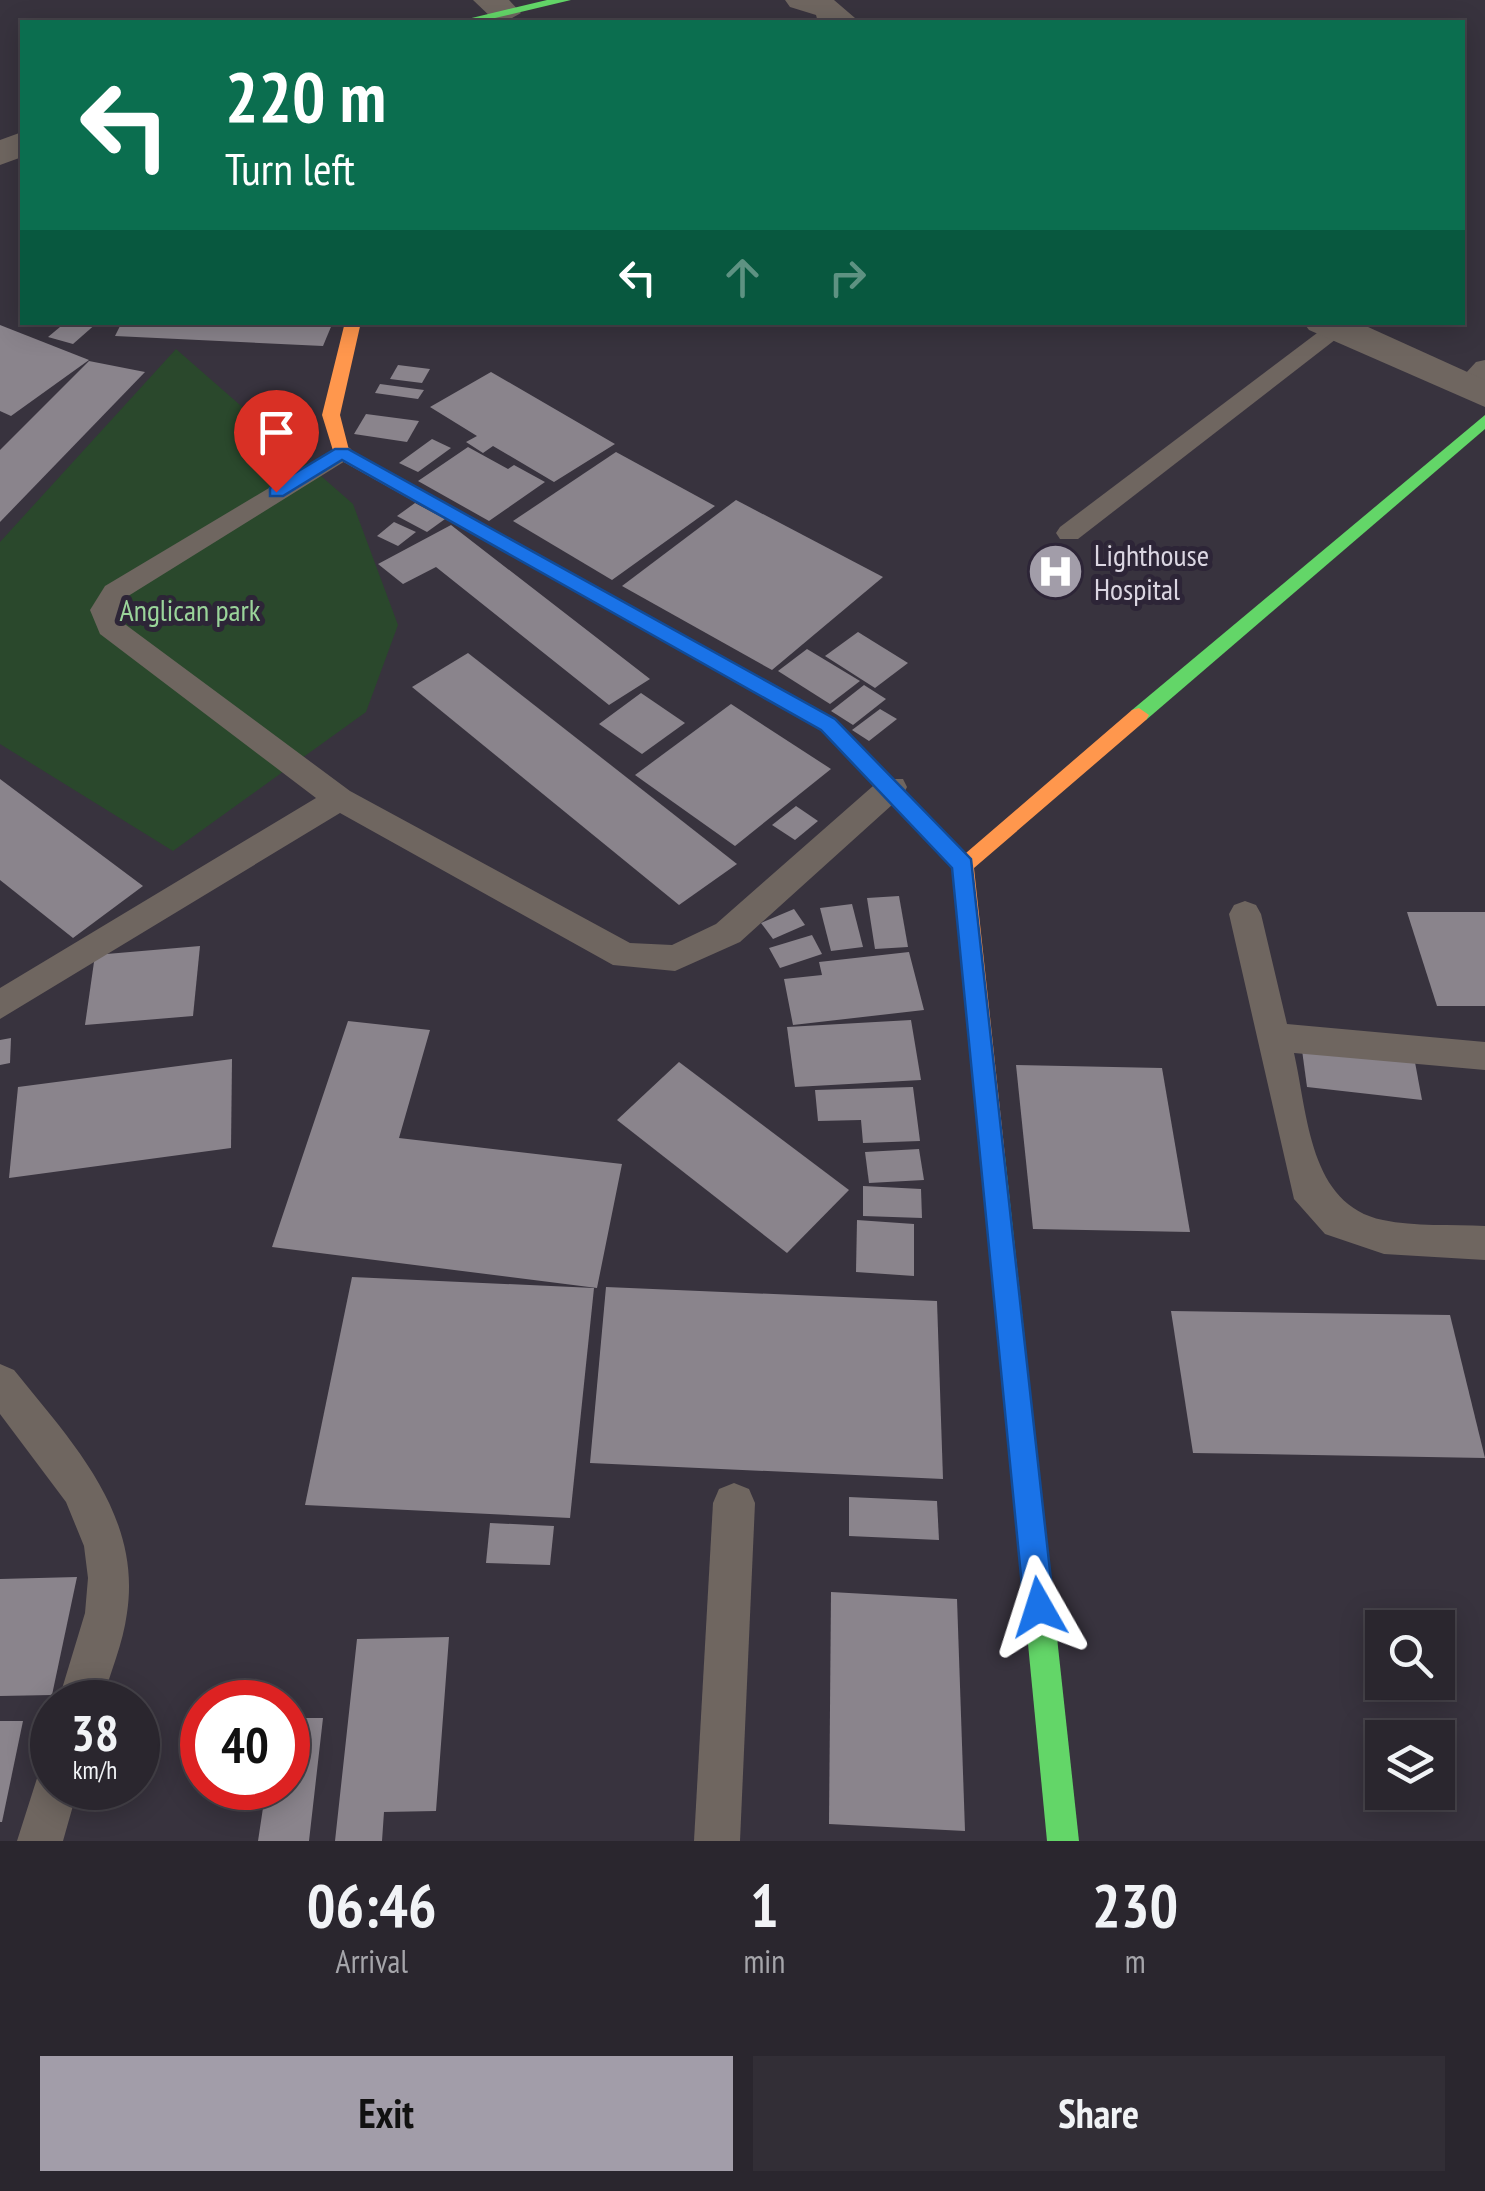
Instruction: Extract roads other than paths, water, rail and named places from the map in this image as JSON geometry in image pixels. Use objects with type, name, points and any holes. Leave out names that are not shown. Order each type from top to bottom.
[{"type":"street","points":[[466,20],[497,6],[565,0]]},
{"type":"street","points":[[802,0],[835,12],[836,20]]},
{"type":"street","points":[[352,325],[331,415],[341,452],[828,724],[963,865],[1063,1841]]},
{"type":"street","points":[[963,865],[1480,392],[1330,326]]},
{"type":"lane","points":[[1070,533],[1330,326]]},
{"type":"lane","points":[[341,452],[115,592],[104,610],[110,627],[339,799],[625,956],[675,958],[728,933],[892,787]]},
{"type":"lane","points":[[0,1005],[339,799]]},
{"type":"lane","points":[[1245,914],[1307,1188],[1338,1222],[1384,1237],[1485,1243]]},
{"type":"lane","points":[[1274,1036],[1485,1056]]},
{"type":"lane","points":[[0,1384],[97,1510],[108,1561],[106,1611],[86,1680]]},
{"type":"lane","points":[[718,1841],[734,1503]]},
{"type":"lane","points":[[40,1841],[49,1810]]},
{"type":"place","name":"Lighthouse Hospital","points":[[1055,571]]},
{"type":"park label","name":"Anglican park","points":[[190,609]]}]
